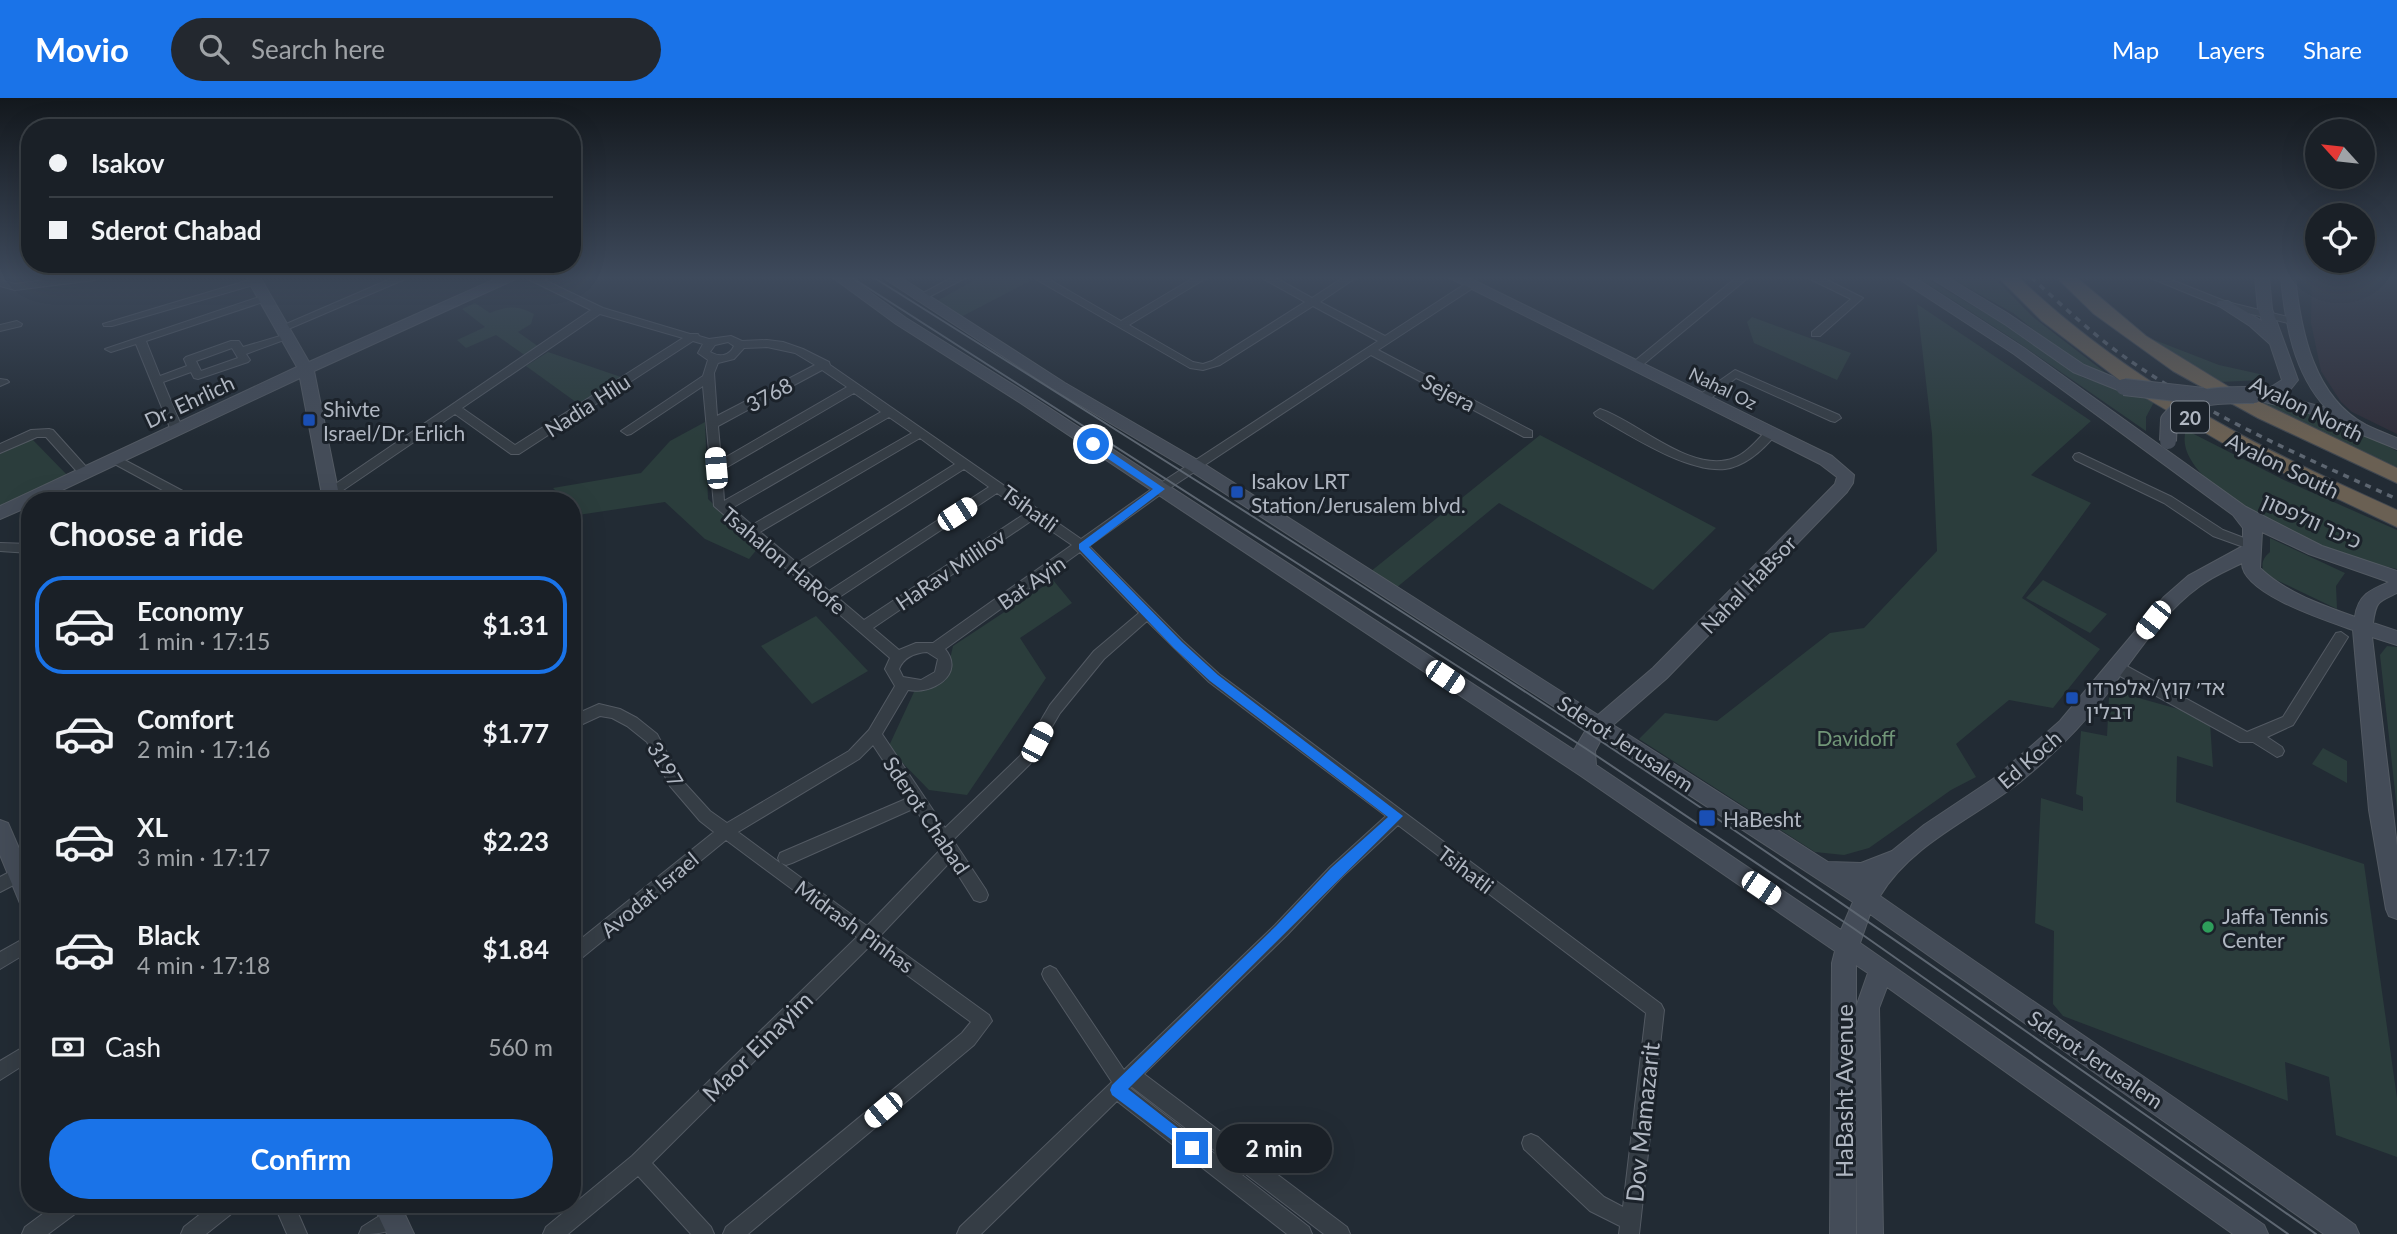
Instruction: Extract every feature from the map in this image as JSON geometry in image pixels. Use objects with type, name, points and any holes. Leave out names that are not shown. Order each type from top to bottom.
[{"type":"highway","name":"Ayalon South","points":[[2064,330],[2190,417],[2290,469],[2397,519]]},
{"type":"highway","name":"Ayalon North","points":[[2125,330],[2198,378],[2264,414],[2397,476]]},
{"type":"street","points":[[111,349],[170,330]]},
{"type":"street","points":[[240,352],[288,330]]},
{"type":"street","name":"Dr. Ehrlich","points":[[45,492],[280,381],[306,376],[403,330]]},
{"type":"street","points":[[338,492],[454,408],[569,330]]},
{"type":"street","points":[[672,330],[710,343],[731,339],[740,345],[738,352],[730,357],[714,359],[704,353],[710,343]]},
{"type":"street","name":"Sderot Jerusalem","points":[[918,330],[1588,770],[1889,975],[2255,1234]]},
{"type":"street","name":"Sderot Jerusalem","points":[[970,330],[1112,419],[1195,467],[1866,898],[2021,1008],[2234,1152],[2346,1234]]},
{"type":"street","points":[[1130,330],[1190,365],[1203,367],[1216,363],[1266,330]]},
{"type":"street","points":[[1365,330],[1386,341]]},
{"type":"street","name":"Bat Ayin","points":[[935,649],[1160,489],[1403,330]]},
{"type":"street","name":"Nahal Oz","points":[[1560,330],[1837,466],[1846,475]]},
{"type":"street","points":[[1635,366],[1680,330]]},
{"type":"street","points":[[1816,334],[1821,330]]},
{"type":"street","points":[[1986,330],[2019,351],[2201,483]]},
{"type":"street","points":[[2022,330],[2073,367],[2093,377],[2124,387],[2204,396]]},
{"type":"street","points":[[2262,330],[2276,345]]},
{"type":"street","points":[[2261,395],[2279,390],[2290,380],[2271,330]]},
{"type":"street","points":[[2294,330],[2298,343],[2328,402],[2358,427]]},
{"type":"street","points":[[284,332],[306,376],[331,492]]},
{"type":"street","name":"Nadia Hilu","points":[[454,408],[515,451],[694,336]]},
{"type":"street","points":[[140,340],[177,430]]},
{"type":"street","name":"Tsihatli","points":[[740,345],[765,341],[783,343],[825,364],[889,412],[1036,512],[1082,546],[1214,678],[1655,1010]]},
{"type":"street","points":[[235,344],[240,352],[244,360],[198,376],[190,359],[235,344]]},
{"type":"street","name":"Sejera","points":[[1371,351],[1528,434]]},
{"type":"street","name":"Tsahalon HaRofe","points":[[714,359],[708,369],[708,378],[718,503],[898,657]]},
{"type":"street","name":"3768","points":[[712,424],[825,364]]},
{"type":"street","points":[[156,381],[194,368]]},
{"type":"street","points":[[1702,399],[1735,373],[1835,418]]},
{"type":"street","points":[[627,431],[708,378]]},
{"type":"street","points":[[716,468],[856,387]]},
{"type":"street","name":"כיכר וולפסון","points":[[2397,444],[2314,409],[2261,395],[2204,396],[2173,414],[2167,427],[2168,441],[2177,458],[2201,483],[2239,511],[2266,528],[2316,550],[2397,578]]},
{"type":"street","points":[[723,508],[889,412]]},
{"type":"street","name":"Nahal Oz","points":[[1600,413],[1677,456],[1719,466],[1738,462],[1771,433]]},
{"type":"street","points":[[0,449],[25,437],[49,433],[85,473]]},
{"type":"street","points":[[751,531],[920,433]]},
{"type":"street","points":[[2079,457],[2168,500],[2218,533],[2251,547]]},
{"type":"street","points":[[115,459],[175,492]]},
{"type":"street","points":[[796,570],[965,463]]},
{"type":"street","name":"Nahal HaBsor","points":[[1588,770],[1584,758],[1585,748],[1601,727],[1643,689],[1841,488],[1846,475]]},
{"type":"street","points":[[829,597],[999,486]]},
{"type":"street","name":"Dr. Ehrlich","points":[[0,513],[21,503]]},
{"type":"street","points":[[2239,511],[2253,531],[2251,570],[2262,582],[2284,594],[2397,638]]},
{"type":"street","name":"HaRav Mililov","points":[[864,627],[1036,512]]},
{"type":"street","points":[[0,547],[21,548]]},
{"type":"street","name":"Ed Koch","points":[[1847,948],[1866,898],[1897,857],[1919,839],[1993,791],[2067,727],[2153,620],[2185,587],[2199,576],[2251,547]]},
{"type":"street","points":[[2397,586],[2372,597],[2366,605],[2362,626],[2380,810],[2397,909]]},
{"type":"street","name":"Maor Einayim","points":[[581,1211],[639,1163],[869,936],[1025,760],[1055,709],[1098,655],[1147,613]]},
{"type":"street","points":[[2116,667],[2245,738],[2288,721],[2341,637]]},
{"type":"street","points":[[920,647],[935,649],[945,659],[943,673],[938,679],[921,686],[904,684],[894,675],[894,663],[898,657],[920,647]]},
{"type":"street","points":[[725,832],[772,802],[830,772],[854,755],[874,734],[904,684]]},
{"type":"street","name":"Nahal HaBsor","points":[[1643,689],[1629,715],[1626,727],[1629,739],[1645,755]]},
{"type":"street","name":"3197","points":[[581,719],[599,710],[615,713],[632,722],[652,738],[675,782],[688,800],[725,832]]},
{"type":"street","name":"Sderot Chabad","points":[[874,734],[980,895]]},
{"type":"street","points":[[2255,736],[2277,751]]},
{"type":"street","points":[[786,858],[918,800]]},
{"type":"street","points":[[977,1230],[1281,930],[1336,872],[1396,816]]},
{"type":"street","points":[[0,829],[9,880]]},
{"type":"street","name":"Midrash Pinhas","points":[[725,832],[983,1021],[968,1038],[733,1234]]},
{"type":"street","name":"Avodat Israel","points":[[581,949],[725,832]]},
{"type":"street","points":[[1824,871],[1839,874],[1862,872],[1897,857]]},
{"type":"street","points":[[0,961],[21,948]]},
{"type":"street","name":"HaBasht Avenue","points":[[1843,1234],[1843,986],[1847,948]]},
{"type":"street","points":[[1050,974],[1124,1083],[1302,1234]]},
{"type":"street","name":"HaBasht Avenue","points":[[1870,1234],[1867,1008],[1876,981],[1889,975]]},
{"type":"street","name":"Dov Mamazarit","points":[[1630,1228],[1655,1010]]},
{"type":"street","points":[[0,1071],[21,1057]]},
{"type":"street","points":[[1124,1083],[1340,1234]]},
{"type":"street","points":[[1531,1143],[1597,1204],[1630,1228]]},
{"type":"street","points":[[639,1163],[704,1234]]},
{"type":"street","points":[[32,1234],[60,1213]]},
{"type":"street","points":[[191,1234],[217,1213]]},
{"type":"street","points":[[288,1213],[297,1234]]},
{"type":"street","name":"Maor Einayim","points":[[553,1234],[578,1213]]},
{"type":"street","points":[[369,1234],[393,1218]]},
{"type":"shaded area","points":[[2312,330],[2397,330],[2397,434],[2352,412],[2341,402],[2321,371]]},
{"type":"green space","points":[[479,330],[521,330],[518,332],[539,347],[526,356],[496,335],[466,348],[457,340]]},
{"type":"green space","points":[[1750,330],[1788,330],[1851,353],[1837,380],[1754,343]]},
{"type":"green space","name":"Davidoff","points":[[1920,330],[1956,330],[2091,421],[2031,475],[2091,503],[2022,598],[2100,649],[2053,708],[2009,700],[1956,744],[1976,777],[1951,790],[1869,848],[1844,855],[1815,852],[1639,739],[1665,713],[1717,721],[1830,633],[1864,628],[1937,551],[1932,434]]},
{"type":"green space","points":[[1999,330],[2013,330],[2082,377],[2120,390],[2140,393],[2154,402],[2146,417],[2146,431]]},
{"type":"green space","points":[[2034,330],[2050,330],[2115,380],[2076,364]]},
{"type":"green space","points":[[2152,339],[2219,365],[2264,375],[2262,380],[2219,382]]},
{"type":"green space","points":[[548,352],[624,378],[580,405],[526,366]]},
{"type":"green space","points":[[2246,399],[2305,412],[2379,442],[2397,451],[2397,471]]},
{"type":"green space","points":[[705,422],[708,499],[758,548],[749,559],[705,539],[665,502],[581,515],[581,492],[557,492],[553,488],[641,473],[670,441]]},
{"type":"green space","points":[[2186,430],[2284,480],[2397,530],[2397,569],[2352,558],[2309,542],[2273,525],[2229,498],[2194,465],[2186,447]]},
{"type":"green space","points":[[1540,435],[1716,528],[1653,590],[1499,503],[1396,588],[1370,572]]},
{"type":"green space","points":[[32,439],[68,476],[34,492],[21,492],[21,498],[0,508],[0,454]]},
{"type":"green space","points":[[2270,538],[2345,573],[2336,586],[2337,609],[2264,574],[2263,562],[2270,552]]},
{"type":"green space","points":[[1053,580],[1072,603],[1020,638],[1046,678],[967,795],[929,790],[888,748],[914,692],[945,681],[953,646]]},
{"type":"green space","points":[[2043,580],[2107,614],[2090,633],[2026,598]]},
{"type":"green space","points":[[816,616],[868,671],[812,704],[761,646]]},
{"type":"green space","points":[[2387,646],[2397,647],[2397,810],[2380,655]]},
{"type":"green space","name":"Jaffa Tennis Center","points":[[2114,691],[2192,713],[2210,723],[2213,767],[2177,756],[2176,802],[2364,864],[2397,1098],[2397,1157],[2336,1135],[2329,1077],[2285,1062],[2288,1101],[2063,1016],[2053,1004],[2054,931],[2035,923],[2041,798],[2083,811],[2083,797],[2076,794],[2081,731],[2107,736],[2109,697]]},
{"type":"green space","points":[[2323,748],[2347,761],[2347,783],[2312,764]]},
{"type":"tram line","points":[[934,330],[1585,748],[1853,928],[2288,1234]]},
{"type":"tram line","points":[[957,330],[1356,582],[1643,769],[1897,941],[2316,1234]]},
{"type":"railway","points":[[2090,330],[2144,370],[2214,412],[2397,499]]},
{"type":"place","name":"Shivte Israel/Dr. Erlich","points":[[309,420]]},
{"type":"place","name":"Isakov LRT Station/Jerusalem blvd.","points":[[1237,492]]},
{"type":"place","name":"אד׳ קוץ/אלפרדו דבלין","points":[[2072,698]]},
{"type":"place","name":"HaBesht","points":[[1707,818]]},
{"type":"place","name":"Jaffa Tennis Center","points":[[2208,927]]},
{"type":"route","points":[[1093,444],[1160,489],[1082,546],[1178,645],[1214,678],[1396,816],[1336,872],[1281,930],[1118,1090],[1192,1148]]}]
